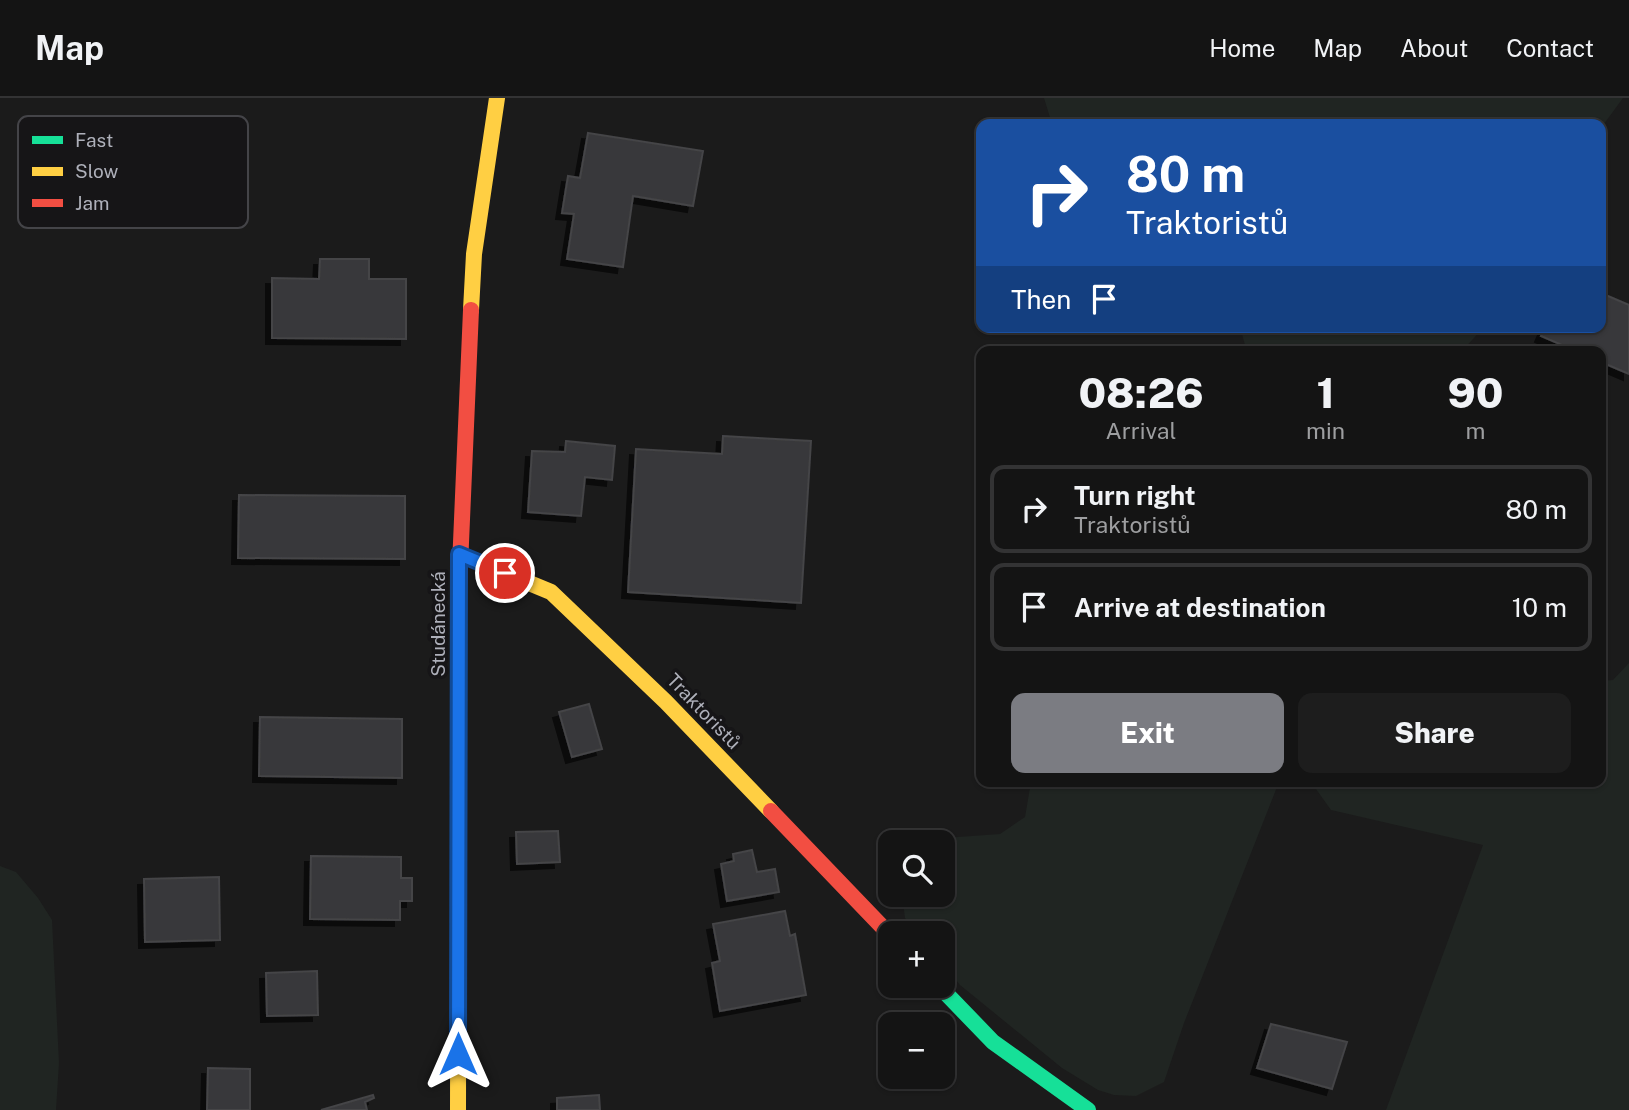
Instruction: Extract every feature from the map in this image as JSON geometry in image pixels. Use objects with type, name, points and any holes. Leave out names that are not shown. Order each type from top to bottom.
[{"type":"street","name":"Studánecká","points":[[458,1110],[459,554],[474,254],[496,98]]},
{"type":"street","name":"Traktoristů","points":[[459,554],[551,592],[666,702],[878,922]]},
{"type":"street","points":[[951,998],[993,1042],[1088,1110]]},
{"type":"shaded area","points":[[1044,98],[1623,98],[1606,121],[1606,119],[1050,119]]},
{"type":"shaded area","points":[[1242,333],[1478,333],[1467,346],[1245,346]]},
{"type":"shaded area","points":[[1629,663],[1629,1110],[1386,1110],[1483,845],[1331,810],[1315,787],[1606,787],[1606,681],[1613,680]]},
{"type":"shaded area","points":[[1030,787],[1277,787],[1184,1023],[1164,1082],[1136,1096],[1114,1095],[1098,1090],[1062,1068],[955,979],[955,921],[907,921],[905,918],[904,907],[955,907],[955,837],[1000,834],[1025,817]]},
{"type":"shaded area","points":[[0,866],[16,872],[52,920],[59,1063],[56,1110],[0,1110]]},
{"type":"building","points":[[588,133],[703,151],[693,206],[633,196],[623,267],[567,259],[574,214],[562,213],[568,176],[580,178]]},
{"type":"building","points":[[320,259],[369,259],[369,279],[406,279],[406,339],[272,338],[272,278],[319,279]]},
{"type":"building","points":[[1606,295],[1629,305],[1629,374],[1606,364],[1606,346],[1564,346],[1541,336],[1542,333],[1606,333]]},
{"type":"building","points":[[723,436],[811,441],[801,603],[628,592],[636,449],[722,454]]},
{"type":"building","points":[[566,441],[615,446],[612,480],[585,477],[581,516],[528,512],[532,451],[565,452]]},
{"type":"building","points":[[239,495],[405,496],[405,559],[238,558]]},
{"type":"building","points":[[589,704],[602,749],[572,757],[559,712]]},
{"type":"building","points":[[260,717],[402,719],[402,778],[259,776]]},
{"type":"building","points":[[558,831],[560,862],[517,864],[516,832]]},
{"type":"building","points":[[752,850],[757,872],[775,869],[779,892],[727,901],[721,864],[734,861],[733,854]]},
{"type":"building","points":[[311,856],[401,857],[401,878],[412,878],[412,901],[400,901],[400,920],[310,919]]},
{"type":"building","points":[[219,877],[220,940],[145,942],[144,879]]},
{"type":"building","points":[[785,911],[790,936],[795,934],[806,995],[720,1011],[712,963],[720,961],[713,924]]},
{"type":"building","points":[[317,971],[318,1015],[267,1016],[266,973]]},
{"type":"building","points":[[1271,1024],[1347,1042],[1332,1089],[1257,1068]]},
{"type":"building","points":[[208,1068],[250,1069],[250,1110],[207,1110]]},
{"type":"building","points":[[373,1095],[374,1098],[365,1102],[367,1110],[321,1110]]},
{"type":"building","points":[[599,1095],[600,1110],[557,1110],[557,1098]]},
{"type":"traffic: fast","points":[[951,998],[993,1042],[1088,1110]]},
{"type":"traffic: slow","points":[[471,310],[474,254],[497,98]]},
{"type":"traffic: slow","points":[[459,554],[551,592],[666,702],[771,811]]},
{"type":"traffic: slow","points":[[458,1110],[459,589]]},
{"type":"traffic: jam","points":[[459,589],[471,310]]},
{"type":"traffic: jam","points":[[771,811],[878,922]]},
{"type":"route","points":[[458,1054],[459,554],[505,573]]}]
